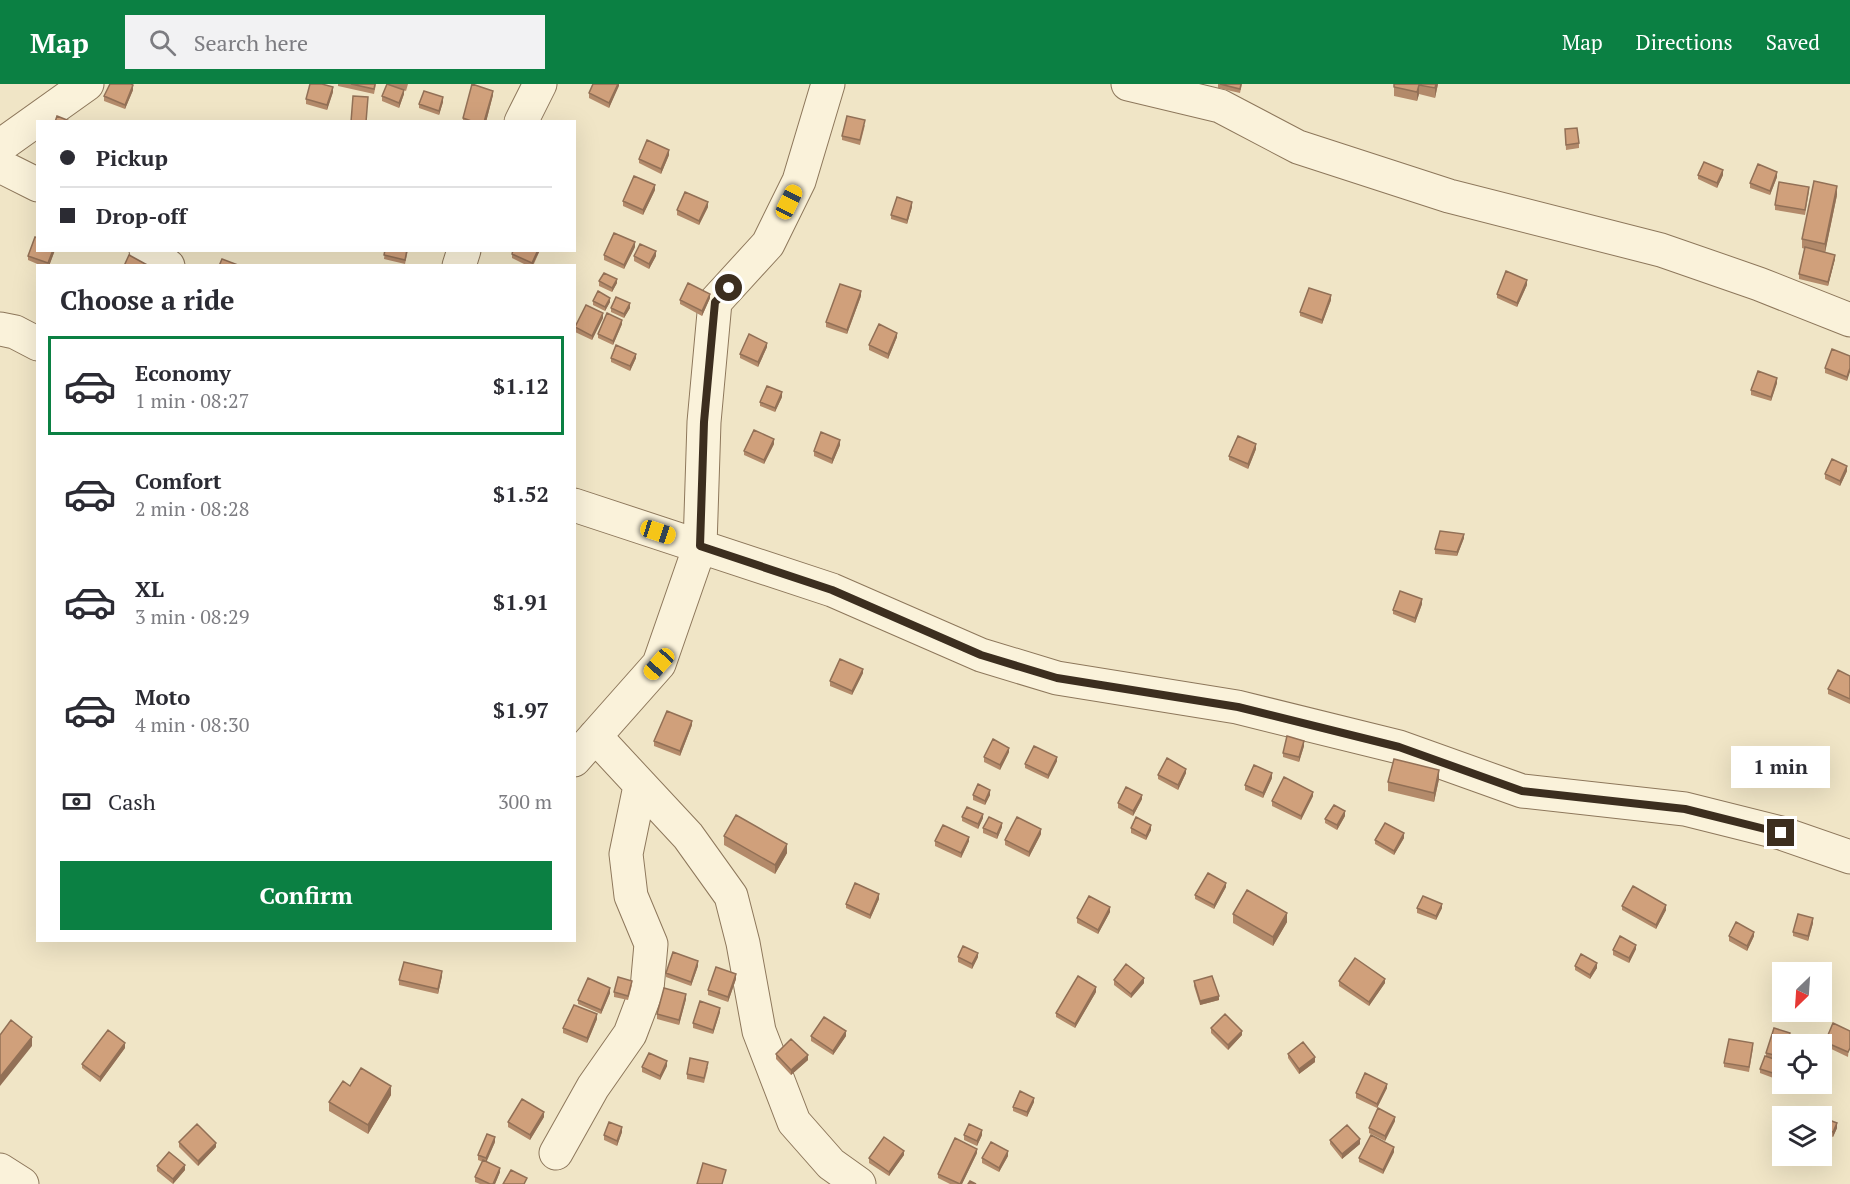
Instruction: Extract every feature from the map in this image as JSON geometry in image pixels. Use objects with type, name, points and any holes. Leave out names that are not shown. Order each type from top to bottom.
[{"type":"street","points":[[36,120],[87,84]]},
{"type":"street","points":[[522,120],[540,84]]},
{"type":"street","points":[[828,84],[799,182],[768,244],[715,302],[704,422],[700,546],[659,664],[585,748],[640,786],[688,836],[731,896],[743,943],[759,1031],[794,1122],[831,1164],[859,1184]]},
{"type":"street","points":[[1128,84],[1220,106],[1298,147],[1449,196],[1661,250],[1759,284],[1850,320]]},
{"type":"street","points":[[0,146],[36,120]]},
{"type":"street","points":[[0,166],[36,184]]},
{"type":"street","points":[[149,252],[165,264]]},
{"type":"street","points":[[0,329],[15,332],[36,343]]},
{"type":"street","points":[[576,506],[832,590],[981,655],[1057,678],[1238,707],[1399,747],[1522,791],[1685,809],[1781,833],[1850,857]]},
{"type":"street","points":[[556,1153],[593,1087],[630,1034],[647,989],[651,944],[631,896],[626,854],[640,786]]},
{"type":"street","points":[[0,1170],[22,1184]]},
{"type":"building","points":[[110,84],[133,85],[125,105],[104,96]]},
{"type":"building","points":[[310,84],[333,87],[327,105],[306,99]]},
{"type":"building","points":[[351,84],[375,84],[374,89]]},
{"type":"building","points":[[387,84],[404,90],[399,103],[382,96]]},
{"type":"building","points":[[472,84],[493,91],[485,120],[463,118]]},
{"type":"building","points":[[593,84],[618,84],[609,103],[589,93]]},
{"type":"building","points":[[1220,84],[1241,84],[1240,89]]},
{"type":"building","points":[[1394,84],[1436,84],[1435,88],[1419,85],[1417,92],[1394,87]]},
{"type":"building","points":[[424,91],[443,97],[439,111],[419,104]]},
{"type":"building","points":[[353,96],[368,97],[366,120],[351,120]]},
{"type":"building","points":[[57,116],[67,120],[56,120]]},
{"type":"building","points":[[847,116],[865,120],[860,140],[842,136]]},
{"type":"building","points":[[1577,128],[1579,143],[1566,145],[1565,129]]},
{"type":"building","points":[[647,140],[669,150],[661,169],[639,159]]},
{"type":"building","points":[[1704,162],[1723,170],[1717,183],[1698,175]]},
{"type":"building","points":[[1758,164],[1777,172],[1770,191],[1750,183]]},
{"type":"building","points":[[634,176],[655,185],[643,210],[623,201]]},
{"type":"building","points":[[1814,181],[1837,186],[1825,244],[1802,239]]},
{"type":"building","points":[[1779,182],[1809,187],[1805,210],[1775,205]]},
{"type":"building","points":[[685,192],[708,202],[699,221],[677,210]]},
{"type":"building","points":[[897,197],[912,202],[907,220],[891,215]]},
{"type":"building","points":[[614,233],[635,242],[624,265],[604,255]]},
{"type":"building","points":[[35,237],[36,252],[52,252],[48,263],[28,256]]},
{"type":"building","points":[[640,244],[656,251],[649,264],[634,256]]},
{"type":"building","points":[[1805,247],[1835,255],[1828,282],[1799,274]]},
{"type":"building","points":[[385,252],[407,252],[405,260],[384,255]]},
{"type":"building","points":[[512,252],[537,252],[532,263],[512,254]]},
{"type":"building","points":[[129,255],[145,264],[125,264]]},
{"type":"building","points":[[222,259],[235,264],[220,264]]},
{"type":"building","points":[[1506,271],[1527,280],[1517,303],[1497,294]]},
{"type":"building","points":[[604,273],[617,279],[612,288],[599,281]]},
{"type":"building","points":[[688,283],[710,294],[702,311],[680,300]]},
{"type":"building","points":[[840,284],[861,291],[847,330],[826,322]]},
{"type":"building","points":[[1309,288],[1331,295],[1322,320],[1300,312]]},
{"type":"building","points":[[598,291],[610,298],[605,307],[593,301]]},
{"type":"building","points":[[616,297],[630,303],[624,314],[611,308]]},
{"type":"building","points":[[586,305],[603,313],[592,336],[576,328]]},
{"type":"building","points":[[607,313],[622,320],[613,341],[598,334]]},
{"type":"building","points":[[879,324],[897,333],[888,354],[869,345]]},
{"type":"building","points":[[749,334],[767,343],[758,362],[740,354]]},
{"type":"building","points":[[616,345],[636,354],[630,366],[611,358]]},
{"type":"building","points":[[1832,349],[1850,356],[1847,377],[1825,368]]},
{"type":"building","points":[[1758,371],[1777,378],[1771,397],[1751,390]]},
{"type":"building","points":[[767,386],[782,392],[775,408],[760,402]]},
{"type":"building","points":[[754,430],[774,439],[764,460],[744,451]]},
{"type":"building","points":[[821,432],[840,440],[832,459],[814,451]]},
{"type":"building","points":[[1238,436],[1256,444],[1248,464],[1229,456]]},
{"type":"building","points":[[1832,459],[1847,466],[1840,481],[1825,474]]},
{"type":"building","points":[[1440,531],[1464,534],[1457,552],[1435,549]]},
{"type":"building","points":[[1400,591],[1422,599],[1415,618],[1393,610]]},
{"type":"building","points":[[840,659],[863,669],[852,691],[830,681]]},
{"type":"building","points":[[1838,670],[1850,676],[1850,699],[1828,689]]},
{"type":"building","points":[[667,711],[692,721],[680,751],[654,741]]},
{"type":"building","points":[[1287,736],[1304,741],[1299,757],[1283,753]]},
{"type":"building","points":[[993,739],[1009,748],[1000,765],[984,757]]},
{"type":"building","points":[[1034,746],[1057,757],[1048,775],[1025,764]]},
{"type":"building","points":[[1783,753],[1808,756],[1804,783],[1780,780]]},
{"type":"building","points":[[1167,758],[1186,769],[1178,785],[1158,775]]},
{"type":"building","points":[[1394,759],[1439,770],[1434,793],[1388,782]]},
{"type":"building","points":[[1254,765],[1272,773],[1263,793],[1245,785]]},
{"type":"building","points":[[1284,777],[1313,792],[1301,816],[1272,801]]},
{"type":"building","points":[[978,784],[990,790],[985,801],[973,795]]},
{"type":"building","points":[[1126,787],[1142,795],[1133,811],[1118,803]]},
{"type":"building","points":[[1334,805],[1345,811],[1337,825],[1325,819]]},
{"type":"building","points":[[967,807],[983,814],[978,824],[962,817]]},
{"type":"building","points":[[736,815],[787,844],[775,865],[724,836]]},
{"type":"building","points":[[989,817],[1002,823],[997,834],[983,828]]},
{"type":"building","points":[[1017,817],[1041,829],[1029,852],[1005,840]]},
{"type":"building","points":[[1136,817],[1151,825],[1146,836],[1131,828]]},
{"type":"building","points":[[1385,823],[1404,833],[1394,851],[1375,840]]},
{"type":"building","points":[[943,825],[969,837],[961,853],[935,841]]},
{"type":"building","points":[[1208,873],[1226,883],[1214,905],[1195,895]]},
{"type":"building","points":[[855,883],[879,894],[870,915],[846,904]]},
{"type":"building","points":[[1633,886],[1666,905],[1656,925],[1622,906]]},
{"type":"building","points":[[1247,890],[1287,913],[1273,937],[1233,914]]},
{"type":"building","points":[[1089,896],[1110,907],[1098,930],[1077,918]]},
{"type":"building","points":[[1423,896],[1442,904],[1436,916],[1417,908]]},
{"type":"building","points":[[1798,914],[1813,918],[1808,936],[1793,932]]},
{"type":"building","points":[[1736,922],[1754,932],[1747,946],[1729,936]]},
{"type":"building","points":[[1620,936],[1636,945],[1629,958],[1613,950]]},
{"type":"building","points":[[963,946],[978,953],[972,964],[958,957]]},
{"type":"building","points":[[673,952],[698,961],[691,982],[666,973]]},
{"type":"building","points":[[1581,954],[1597,963],[1590,975],[1575,966]]},
{"type":"building","points":[[1355,958],[1385,979],[1369,1002],[1339,981]]},
{"type":"building","points":[[404,962],[442,971],[438,989],[399,980]]},
{"type":"building","points":[[1126,964],[1144,978],[1131,994],[1114,980]]},
{"type":"building","points":[[716,967],[736,974],[728,997],[708,990]]},
{"type":"building","points":[[1078,976],[1096,987],[1075,1024],[1056,1013]]},
{"type":"building","points":[[1212,976],[1219,996],[1200,1001],[1194,981]]},
{"type":"building","points":[[618,977],[632,981],[628,996],[614,992]]},
{"type":"building","points":[[588,978],[610,988],[601,1010],[578,1000]]},
{"type":"building","points":[[664,988],[686,994],[679,1020],[657,1014]]},
{"type":"building","points":[[700,1001],[720,1008],[713,1030],[693,1023]]},
{"type":"building","points":[[574,1005],[597,1014],[587,1038],[563,1028]]},
{"type":"building","points":[[1225,1014],[1242,1031],[1228,1045],[1211,1028]]},
{"type":"building","points":[[824,1017],[846,1031],[833,1051],[811,1036]]},
{"type":"building","points":[[11,1020],[32,1037],[0,1077],[0,1035]]},
{"type":"building","points":[[1833,1023],[1850,1031],[1848,1052],[1832,1045],[1832,1034],[1828,1034]]},
{"type":"building","points":[[1774,1028],[1790,1033],[1790,1034],[1772,1034]]},
{"type":"building","points":[[108,1030],[125,1043],[100,1077],[82,1064]]},
{"type":"building","points":[[1772,1034],[1772,1054],[1766,1053]]},
{"type":"building","points":[[791,1039],[808,1055],[791,1070],[776,1054]]},
{"type":"building","points":[[1729,1039],[1753,1043],[1749,1067],[1724,1063]]},
{"type":"building","points":[[1303,1042],[1315,1057],[1299,1069],[1288,1054]]},
{"type":"building","points":[[649,1053],[667,1061],[660,1076],[642,1067]]},
{"type":"building","points":[[1765,1056],[1772,1058],[1772,1073],[1760,1069]]},
{"type":"building","points":[[690,1058],[708,1062],[704,1078],[687,1074]]},
{"type":"building","points":[[361,1068],[391,1086],[368,1125],[329,1102],[343,1081],[350,1086]]},
{"type":"building","points":[[1365,1073],[1387,1084],[1377,1104],[1356,1093]]},
{"type":"building","points":[[1020,1091],[1034,1098],[1027,1112],[1013,1107]]},
{"type":"building","points":[[522,1099],[544,1112],[530,1135],[508,1122]]},
{"type":"building","points":[[1378,1108],[1395,1117],[1385,1136],[1369,1128]]},
{"type":"building","points":[[1832,1121],[1837,1123],[1832,1132]]},
{"type":"building","points":[[609,1122],[622,1127],[617,1141],[604,1135]]},
{"type":"building","points":[[197,1124],[216,1143],[198,1161],[179,1142]]},
{"type":"building","points":[[969,1124],[982,1130],[977,1141],[964,1135]]},
{"type":"building","points":[[1347,1125],[1360,1139],[1342,1154],[1330,1140]]},
{"type":"building","points":[[487,1134],[495,1137],[486,1158],[478,1155]]},
{"type":"building","points":[[1371,1135],[1394,1147],[1383,1170],[1359,1158]]},
{"type":"building","points":[[884,1137],[904,1151],[889,1172],[869,1158]]},
{"type":"building","points":[[955,1138],[977,1149],[960,1184],[938,1174]]},
{"type":"building","points":[[991,1142],[1008,1151],[999,1168],[982,1158]]},
{"type":"building","points":[[169,1152],[185,1165],[173,1179],[157,1166]]},
{"type":"building","points":[[483,1160],[500,1168],[493,1184],[475,1177]]},
{"type":"building","points":[[703,1163],[726,1170],[722,1184],[697,1184]]},
{"type":"building","points":[[511,1170],[527,1178],[524,1184],[503,1184]]},
{"type":"route","points":[[729,288],[715,302],[704,422],[700,546],[832,590],[981,655],[1057,678],[1238,707],[1399,747],[1522,791],[1685,809],[1781,833]]}]
